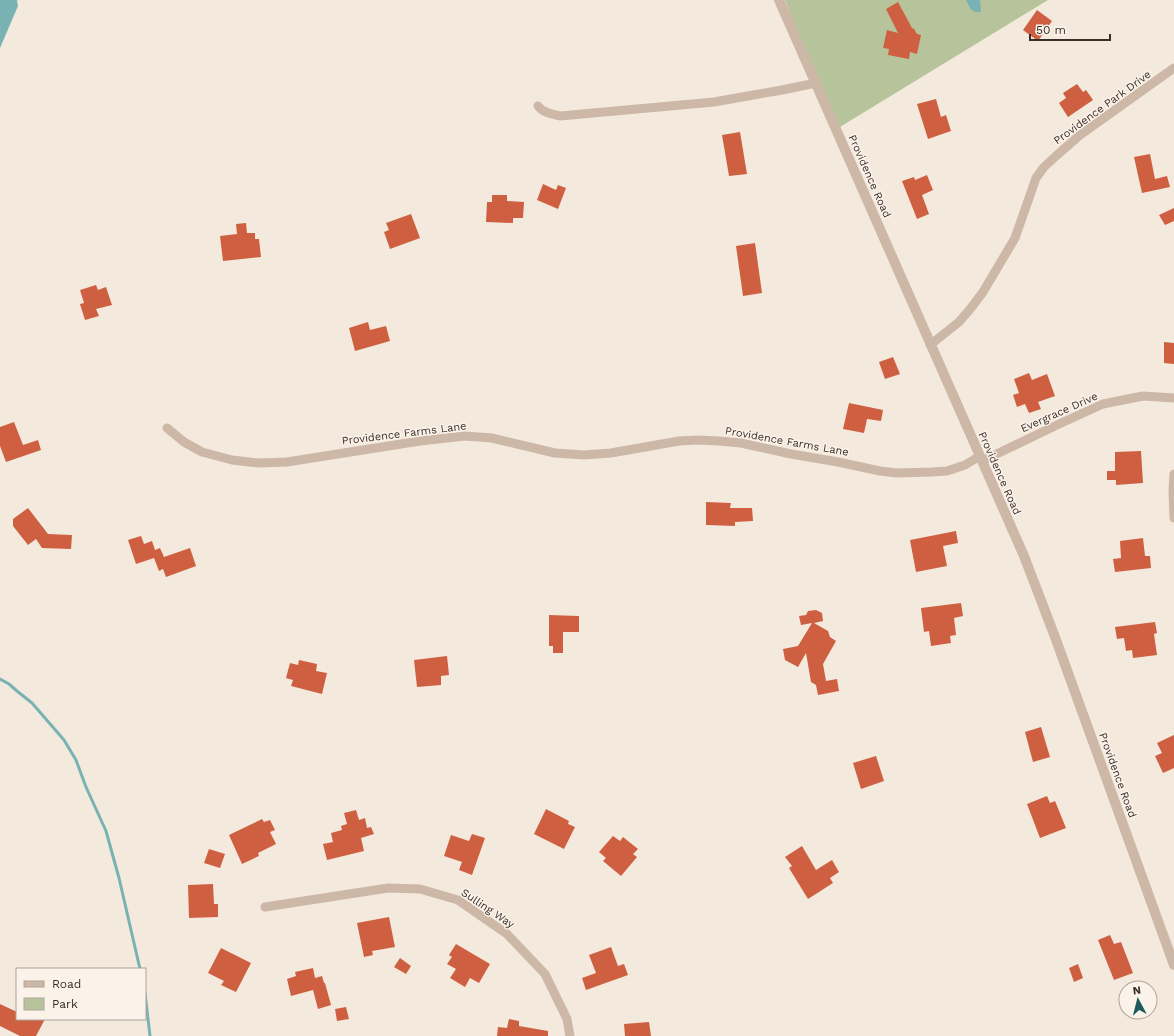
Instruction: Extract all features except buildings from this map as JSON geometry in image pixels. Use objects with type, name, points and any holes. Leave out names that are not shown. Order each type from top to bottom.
[{"type":"street","name":"Providence Road","points":[[779,0],[1024,556],[1055,637],[1174,965]]},
{"type":"street","name":"Providence Park Drive","points":[[930,345],[958,322],[983,292],[1015,238],[1036,178],[1044,167],[1080,135],[1174,68]]},
{"type":"street","points":[[538,106],[540,109],[550,114],[568,116],[714,102],[816,83]]},
{"type":"street","name":"Evergrace Drive","points":[[981,459],[1103,404],[1143,396],[1174,398]]},
{"type":"street","name":"Providence Farms Lane","points":[[167,428],[184,442],[202,452],[232,460],[259,464],[287,462],[420,441],[465,436],[492,438],[555,453],[584,455],[611,454],[679,441],[719,441],[838,462],[880,472],[897,473],[947,471],[981,459]]},
{"type":"street","points":[[1174,474],[1174,518]]},
{"type":"street","name":"Sulling Way","points":[[265,907],[388,888],[420,889],[458,900],[507,934],[545,974],[567,1019],[570,1036]]},
{"type":"green space","points":[[785,0],[1048,0],[835,130]]},
{"type":"water","points":[[0,0],[17,0],[18,6],[0,48]]},
{"type":"water","points":[[966,0],[980,0],[981,12],[973,11]]},
{"type":"waterway","points":[[0,679],[9,684],[32,703],[64,740],[76,760],[86,787],[106,831],[119,878],[140,968]]},
{"type":"waterway","points":[[146,1002],[150,1036]]}]
